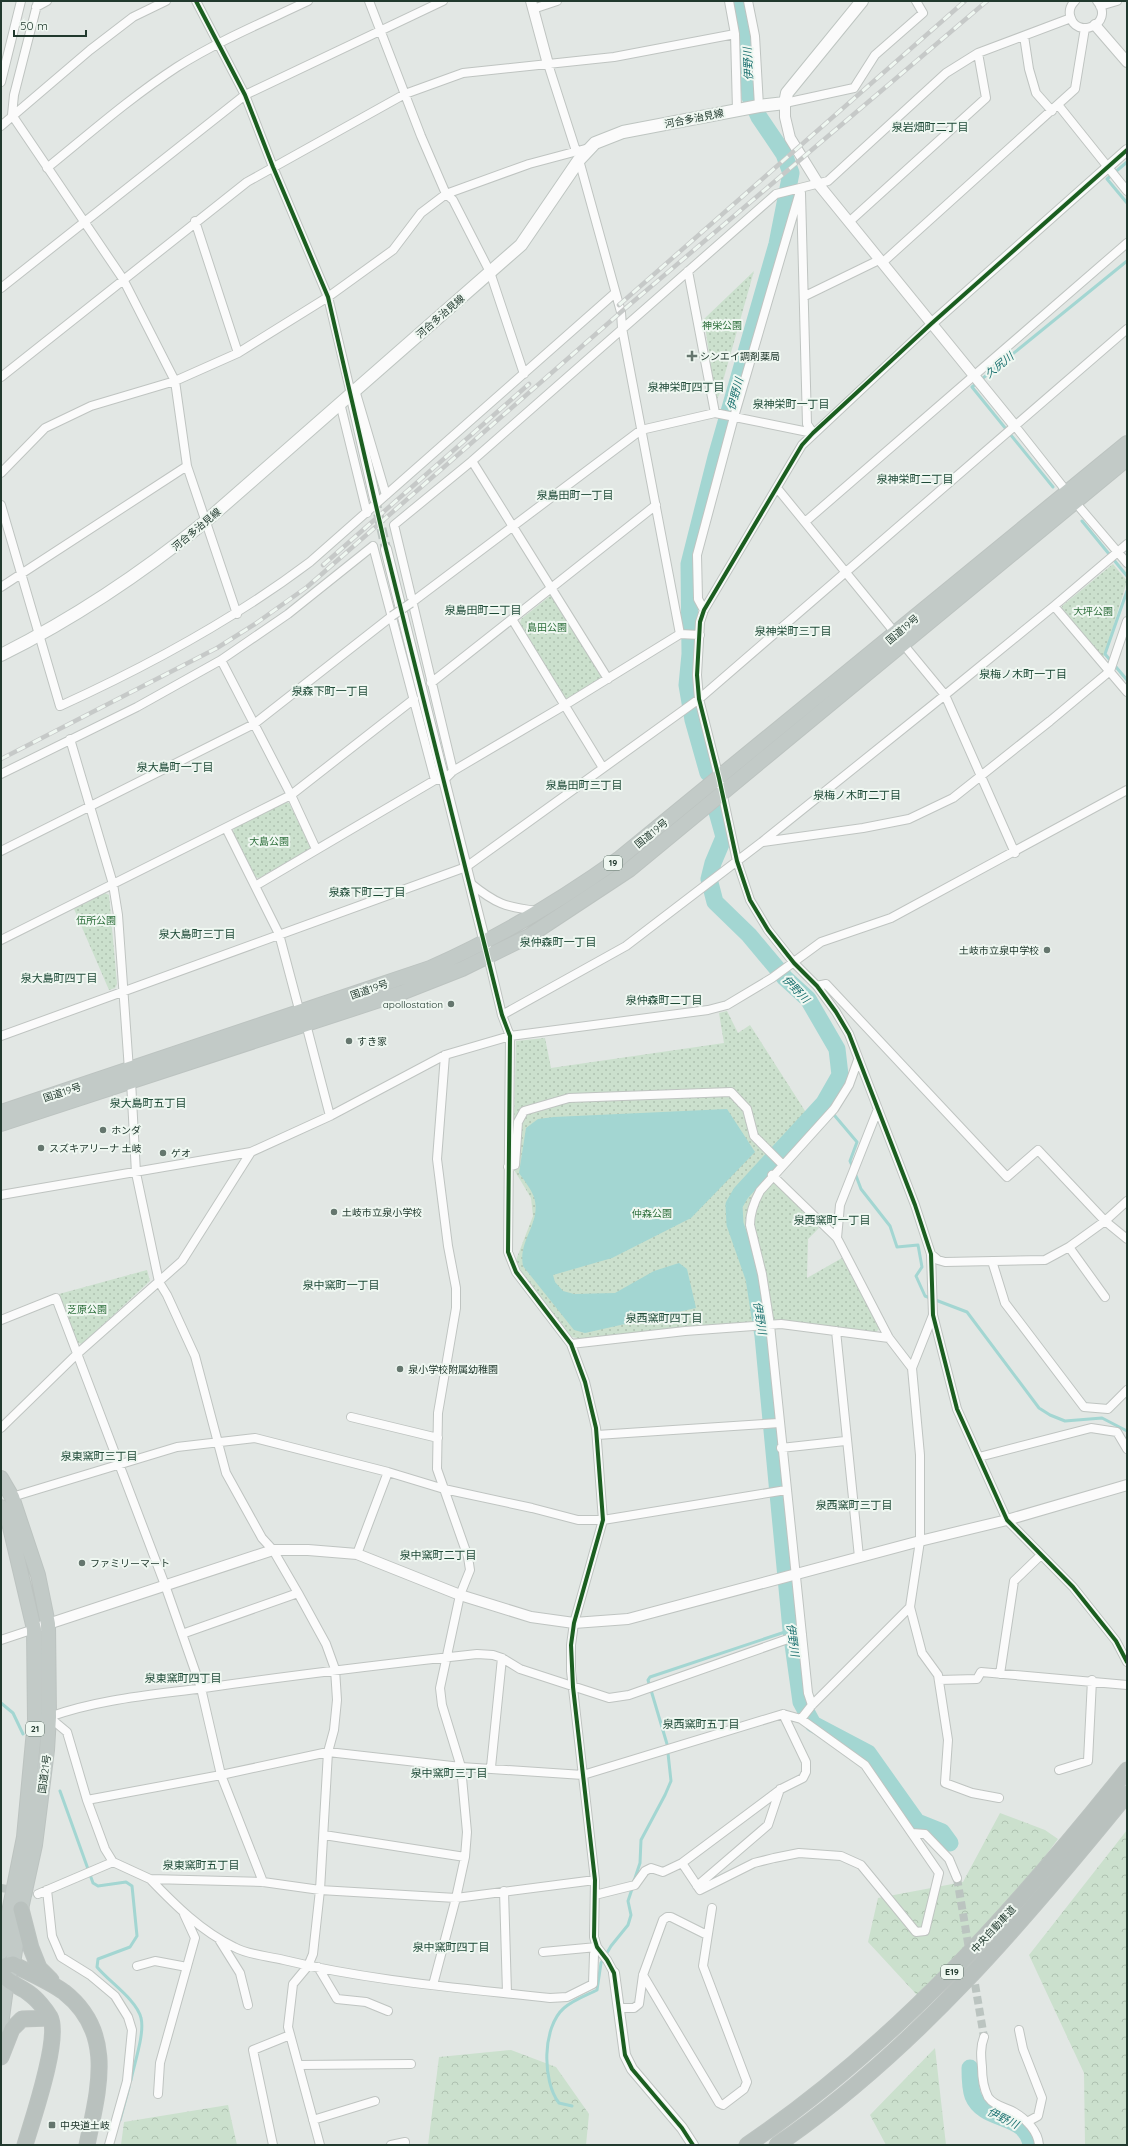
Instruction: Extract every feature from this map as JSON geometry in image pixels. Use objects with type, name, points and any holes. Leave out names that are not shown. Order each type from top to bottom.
[{"type":"highway","name":"国道19号","points":[[303,1018],[401,993],[488,956],[529,936],[629,870],[723,794],[899,639],[1071,497],[1127,443]]},
{"type":"highway","name":"国道19号","points":[[1071,497],[1127,459]]},
{"type":"highway","name":"国道19号","points":[[1,1124],[130,1076],[303,1018],[430,968],[484,942],[542,911],[620,858],[719,778],[899,639]]},
{"type":"highway","name":"国道19号","points":[[1,1112],[130,1076]]},
{"type":"highway","name":"国道21号","points":[[1,1478],[12,1496],[38,1575],[48,1624],[49,1717],[47,1750],[34,1845],[21,1909],[5,1971],[1,2026]]},
{"type":"highway","name":"国道21号","points":[[1,1508],[9,1523],[34,1629],[35,1720],[24,1837],[1,1952]]},
{"type":"highway","name":"中央自動車道","points":[[747,2145],[830,2085],[926,1998],[978,1946],[1019,1901],[1066,1847],[1127,1770]]},
{"type":"highway","name":"中央自動車道","points":[[777,2145],[841,2098],[938,2010],[1020,1921],[1127,1794]]},
{"type":"highway","points":[[21,1909],[31,1948],[39,1968],[81,2008],[97,2037],[100,2058],[99,2083],[87,2145]]},
{"type":"highway","points":[[5,1971],[64,1992]]},
{"type":"highway","points":[[5,1971],[31,1994],[50,2018],[53,2028],[49,2060],[25,2145]]},
{"type":"highway","points":[[1,2057],[12,2029],[22,2019],[50,2018]]},
{"type":"main road","points":[[785,103],[787,93],[862,1]]},
{"type":"main road","name":"河合多治見線","points":[[1,655],[39,636],[88,608],[125,584],[159,560],[206,521],[521,245],[578,156],[606,137],[623,132],[741,109],[785,103]]},
{"type":"street","points":[[1,82],[21,1]]},
{"type":"street","points":[[47,1],[37,4],[14,95],[12,115],[123,279],[175,381],[187,466],[237,614]]},
{"type":"street","points":[[1,126],[12,115],[90,50],[133,17],[166,1]]},
{"type":"street","points":[[196,1],[245,95],[272,167],[328,297],[353,392],[386,495]]},
{"type":"street","points":[[47,168],[140,93],[178,67],[218,44],[308,1]]},
{"type":"street","points":[[369,1],[446,194],[453,200],[490,272],[524,374]]},
{"type":"street","points":[[1,288],[245,95],[443,1]]},
{"type":"street","points":[[557,1],[532,5],[548,64],[578,156],[621,312],[622,328],[680,634]]},
{"type":"street","points":[[729,1],[735,34],[741,109]]},
{"type":"street","points":[[748,1],[755,36],[759,106]]},
{"type":"street","points":[[916,1],[923,13],[875,55],[854,88],[785,103],[785,117],[790,138],[819,185],[1071,497],[1127,563]]},
{"type":"street","points":[[1075,1],[1070,9],[1071,18],[1077,26],[1085,28],[1095,25],[1102,16],[1099,3],[1117,1]]},
{"type":"street","points":[[453,770],[411,603],[394,525],[472,461],[776,194],[819,185],[828,181],[946,73],[978,54],[1071,18]]},
{"type":"street","points":[[1095,25],[1127,62]]},
{"type":"street","points":[[805,296],[881,261],[1075,89],[1085,28]]},
{"type":"street","points":[[1,377],[195,221],[247,182],[405,94],[463,73],[614,57],[735,34]]},
{"type":"street","points":[[1024,36],[1029,69],[1036,93],[1055,108],[1108,167],[1127,191]]},
{"type":"street","points":[[849,222],[986,98],[978,54]]},
{"type":"street","points":[[1127,150],[931,324],[813,433],[802,445],[704,610],[700,622],[697,676],[699,699],[723,794],[737,861],[750,900],[790,965],[817,986],[836,1012],[849,1034],[915,1205],[931,1254],[933,1315],[957,1409],[1007,1520],[1073,1587],[1116,1641],[1127,1662]]},
{"type":"street","points":[[1,472],[45,428],[50,425],[91,406],[175,381],[238,353],[328,297],[393,250],[421,213],[446,194],[530,164],[578,156]]},
{"type":"street","points":[[801,188],[803,208],[808,424],[813,433]]},
{"type":"street","points":[[704,610],[698,599],[697,555],[734,417],[801,188]]},
{"type":"street","points":[[195,221],[238,353]]},
{"type":"street","points":[[805,522],[1127,243]]},
{"type":"street","points":[[688,271],[715,413]]},
{"type":"street","points":[[1,505],[60,706],[121,678],[237,614],[274,589],[310,562],[615,293]]},
{"type":"street","points":[[1,1036],[466,867],[699,699],[1127,329]]},
{"type":"street","points":[[353,392],[375,499]]},
{"type":"street","points":[[340,403],[366,513]]},
{"type":"street","points":[[1,850],[254,724],[392,616],[641,430],[715,413],[813,433]]},
{"type":"street","points":[[472,461],[608,679]]},
{"type":"street","points":[[1,587],[22,575],[187,466]]},
{"type":"street","points":[[777,488],[945,695],[1015,853]]},
{"type":"street","points":[[431,683],[656,505]]},
{"type":"street","points":[[502,1015],[626,946],[716,875],[762,842],[945,695],[1106,563],[1127,544]]},
{"type":"street","points":[[1,774],[137,707],[220,660],[288,614],[373,546],[414,698],[466,867],[502,1015],[510,1036],[508,1252],[516,1272],[571,1344],[585,1382],[597,1435],[604,1520],[574,1623],[571,1645],[573,1687],[595,1880],[594,1937],[599,1950],[607,1960],[614,1973],[625,2055],[632,2069],[682,2128],[692,2145]]},
{"type":"street","points":[[386,550],[440,780]]},
{"type":"street","points":[[1054,606],[1127,692]]},
{"type":"street","points":[[512,619],[603,768]]},
{"type":"street","points":[[762,842],[862,828],[909,819],[953,798],[1050,722],[1110,671],[1127,621]]},
{"type":"street","points":[[255,886],[316,849],[440,780],[453,770],[565,705],[680,634],[700,634]]},
{"type":"street","points":[[220,660],[291,795],[316,849]]},
{"type":"street","points":[[1,940],[291,795],[414,698]]},
{"type":"street","points":[[70,739],[113,884],[118,915],[136,1173],[159,1282],[167,1294],[195,1356],[216,1442],[226,1474],[262,1538],[273,1550],[298,1593],[326,1644],[335,1669],[337,1700],[334,1730],[328,1752],[320,1890],[313,1954],[308,1966],[293,1984],[288,2027],[300,2065],[320,2145]]},
{"type":"street","points":[[1,1195],[136,1173],[251,1152],[330,1116],[445,1056],[510,1036],[708,1010],[727,1005],[772,978],[821,942],[891,918],[1015,853],[1127,790]]},
{"type":"street","points":[[226,828],[279,934],[330,1116]]},
{"type":"street","points":[[470,883],[489,899],[500,904],[542,911]]},
{"type":"street","points":[[817,986],[826,984],[1007,1177],[1038,1150],[1105,1221],[1127,1239]]},
{"type":"street","points":[[433,1985],[456,1898],[465,1856],[467,1832],[462,1767],[442,1705],[440,1688],[460,1595],[470,1570],[468,1557],[437,1469],[438,1413],[456,1308],[456,1288],[448,1246],[437,1159],[445,1056]]},
{"type":"street","points":[[812,1705],[808,1693],[781,1448],[770,1325],[762,1274],[750,1225],[753,1204],[760,1191],[772,1175],[834,1109],[849,1085],[858,1060]]},
{"type":"street","points":[[508,1167],[515,1165],[518,1122],[524,1111],[569,1098],[731,1092],[747,1109],[754,1136],[782,1164]]},
{"type":"street","points":[[837,1238],[840,1204],[878,1109]]},
{"type":"street","points":[[1,1428],[77,1354],[182,1262],[251,1152]]},
{"type":"street","points":[[772,1175],[837,1238],[889,1338],[912,1368]]},
{"type":"street","points":[[931,1254],[938,1260],[945,1262],[1045,1260],[1069,1247],[1105,1221],[1127,1200]]},
{"type":"street","points":[[1069,1247],[1105,1297]]},
{"type":"street","points":[[992,1261],[1005,1303],[1084,1407],[1108,1409],[1127,1390]]},
{"type":"street","points":[[1,1320],[56,1298],[165,1585],[201,1688],[221,1775],[263,1882]]},
{"type":"street","points":[[933,1315],[912,1368],[920,1455],[920,1541],[910,1607],[922,1653],[938,1675],[948,1740],[946,1783],[972,1793],[999,1798]]},
{"type":"street","points":[[571,1344],[780,1324],[889,1338]]},
{"type":"street","points":[[836,1331],[859,1557]]},
{"type":"street","points":[[351,1417],[438,1438]]},
{"type":"street","points":[[597,1435],[779,1423]]},
{"type":"street","points":[[979,1457],[1091,1428],[1117,1432],[1127,1449]]},
{"type":"street","points":[[12,1496],[177,1447],[255,1438],[388,1472],[444,1489],[532,1508],[578,1520],[604,1520],[786,1490]]},
{"type":"street","points":[[781,1448],[846,1441]]},
{"type":"street","points":[[358,1554],[388,1472]]},
{"type":"street","points":[[1,1640],[273,1550],[308,1550],[358,1554],[460,1595],[531,1617],[574,1623],[643,1617],[859,1557],[1007,1520],[1126,1485]]},
{"type":"street","points":[[1000,1674],[1014,1581],[1041,1555]]},
{"type":"street","points":[[182,1634],[298,1593]]},
{"type":"street","points":[[801,1719],[812,1705],[910,1607]]},
{"type":"street","points":[[599,1950],[594,1954],[593,1984],[567,1997],[550,1998],[433,1985],[318,1968],[236,1948],[219,1939],[182,1911],[150,1879],[113,1862],[105,1848],[87,1800],[67,1732],[49,1717],[70,1709],[136,1696],[335,1669],[477,1654],[493,1655],[502,1658],[520,1669],[609,1698],[643,1690],[784,1639],[802,1634]]},
{"type":"street","points":[[492,1767],[502,1658]]},
{"type":"street","points":[[939,1680],[977,1679],[981,1672],[1092,1680],[1127,1685]]},
{"type":"street","points":[[1059,1770],[1088,1761],[1092,1680]]},
{"type":"street","points":[[87,1800],[221,1775],[328,1752],[462,1767],[492,1767],[583,1775],[654,1753],[673,1749],[783,1714],[801,1719],[864,1765],[939,1873],[925,1931],[916,1932],[861,1866],[841,1856],[799,1853],[754,1864],[706,1889],[700,1890],[682,1863]]},
{"type":"street","points":[[595,1895],[635,1885],[645,1871],[650,1868],[663,1872],[682,1863],[780,1789],[803,1778],[806,1772],[806,1762],[783,1714]]},
{"type":"street","points":[[697,1886],[768,1825],[780,1789]]},
{"type":"street","points":[[912,1833],[925,1834],[949,1859],[957,1878]]},
{"type":"street","points":[[324,1835],[465,1856]]},
{"type":"street","points":[[38,1894],[113,1862]]},
{"type":"street","points":[[150,1879],[263,1882],[320,1890],[456,1898],[595,1880]]},
{"type":"street","points":[[47,1890],[52,1936],[61,1956],[90,1975],[115,1996],[128,2018],[132,2030],[127,2081],[109,2145]]},
{"type":"street","points":[[504,1892],[506,1993]]},
{"type":"street","points":[[643,1975],[719,2103],[723,2105],[744,2089],[747,2082],[703,1966],[712,1908]]},
{"type":"street","points":[[158,2094],[160,2063],[195,1938],[182,1911]]},
{"type":"street","points":[[618,2008],[634,2008],[639,2004],[643,1975],[663,1920],[667,1917],[672,1917],[707,1935]]},
{"type":"street","points":[[219,1939],[240,1974],[248,2005]]},
{"type":"street","points":[[543,1952],[599,1950]]},
{"type":"street","points":[[137,1966],[155,1961],[187,1967]]},
{"type":"street","points":[[318,1968],[337,1999],[366,2002],[388,2011]]},
{"type":"street","points":[[1019,2030],[1023,2049],[1042,2098],[1038,2116],[1028,2122]]},
{"type":"street","points":[[273,2145],[253,2050],[290,2035]]},
{"type":"street","points":[[984,2037],[981,2044],[982,2082],[989,2098],[998,2106],[1014,2112],[1028,2122],[1039,2138],[1040,2145]]},
{"type":"street","points":[[300,2065],[411,2064]]},
{"type":"street","points":[[313,2120],[375,2101]]},
{"type":"street","points":[[391,2145],[405,2142]]},
{"type":"green space","name":"神栄公園","points":[[754,271],[719,395],[716,401],[704,319]]},
{"type":"green space","name":"大坪公園","points":[[1113,564],[1127,581],[1103,660],[1062,611],[1062,606]]},
{"type":"green space","name":"島田公園","points":[[550,596],[553,597],[601,675],[601,678],[568,698],[565,698],[520,624],[521,619]]},
{"type":"green space","name":"大島公園","points":[[285,802],[289,803],[311,848],[259,878],[255,877],[233,832],[234,828]]},
{"type":"green space","name":"伍所公園","points":[[105,893],[109,895],[117,984],[115,988],[109,990],[74,909]]},
{"type":"green space","name":"仲森公園","points":[[727,1011],[738,1033],[750,1025],[807,1114],[760,1167],[819,1228],[808,1239],[807,1278],[842,1258],[881,1327],[875,1333],[778,1320],[586,1340],[572,1337],[523,1275],[516,1260],[533,1216],[531,1198],[513,1168],[516,1041],[545,1038],[551,1068],[724,1043],[719,1013]]},
{"type":"green space","name":"芝原公園","points":[[147,1270],[150,1281],[82,1344],[76,1342],[59,1294]]},
{"type":"green space","points":[[1000,1813],[1045,1830],[1058,1839],[990,1930],[917,1995],[868,1942],[878,1898],[963,1882]]},
{"type":"green space","points":[[1127,1830],[1127,2145],[1085,2145],[1084,2073],[1029,1955]]},
{"type":"green space","points":[[935,2048],[946,2145],[886,2145],[870,2115]]},
{"type":"green space","points":[[511,2050],[556,2067],[589,2114],[586,2145],[428,2145],[439,2057]]},
{"type":"green space","points":[[228,2105],[237,2145],[121,2145],[124,2122]]},
{"type":"water","points":[[727,1109],[755,1152],[691,1218],[612,1258],[553,1275],[555,1282],[563,1291],[574,1294],[615,1293],[654,1271],[679,1263],[687,1269],[696,1308],[585,1333],[574,1330],[523,1266],[522,1256],[526,1239],[533,1223],[536,1206],[533,1194],[519,1173],[526,1128],[538,1119],[554,1117]]},
{"type":"waterway","name":"伊野川","points":[[708,773],[693,720],[687,685],[690,654],[689,564],[716,457],[777,244],[791,173],[784,154],[759,117],[750,97],[746,38],[740,1]]},
{"type":"waterway","name":"久尻川","points":[[1127,162],[1107,179],[1127,203]]},
{"type":"waterway","name":"久尻川","points":[[1053,487],[972,387],[1127,261]]},
{"type":"waterway","name":"久尻川","points":[[1082,521],[1127,576]]},
{"type":"waterway","name":"久尻川","points":[[1127,591],[1105,654],[1127,680]]},
{"type":"waterway","name":"伊野川","points":[[717,812],[724,837],[713,863],[709,879],[715,902],[749,935],[785,978],[808,999],[837,1049],[840,1075],[824,1103],[741,1193],[734,1205],[735,1224],[754,1278],[763,1336],[791,1630],[801,1702],[813,1724],[868,1753],[917,1822],[942,1832],[950,1843]]},
{"type":"waterway","points":[[824,1103],[857,1142],[850,1161],[853,1168]]},
{"type":"waterway","points":[[855,1173],[861,1189],[890,1226],[897,1247],[918,1245],[922,1267],[916,1276],[925,1296],[967,1312],[1039,1408],[1050,1415],[1065,1421],[1102,1418],[1127,1431]]},
{"type":"waterway","points":[[634,1881],[640,1863],[641,1840],[671,1781],[667,1744],[648,1680],[650,1677],[791,1630]]},
{"type":"waterway","points":[[1,1703],[13,1713],[23,1734]]},
{"type":"waterway","points":[[60,1791],[93,1883],[98,1886],[126,1882],[132,1886],[137,1936],[130,1947],[98,1959],[97,1967],[134,2004],[141,2018],[142,2032],[131,2080]]},
{"type":"waterway","points":[[572,2106],[559,2103],[553,2093],[547,2068],[548,2041],[557,2017],[564,2008],[576,2000],[597,1990],[601,1963],[611,1946],[628,1925],[631,1915],[628,1901],[633,1886]]},
{"type":"waterway","name":"伊野川","points":[[970,2068],[972,2093],[978,2105],[986,2111],[1022,2128],[1028,2135],[1031,2145]]},
{"type":"waterway","points":[[120,2120],[129,2087]]},
{"type":"tunnel","points":[[375,499],[386,549]]},
{"type":"tunnel","points":[[957,1878],[984,2037]]},
{"type":"tunnel","points":[[1,1888],[38,1894]]},
{"type":"railway","points":[[619,305],[965,1]]},
{"type":"railway","points":[[1,759],[217,648],[255,624],[307,587],[621,312],[987,1]]},
{"type":"railway","points":[[323,565],[529,384]]},
{"type":"cycle path","points":[[196,1],[245,95],[273,167],[328,297],[386,549],[502,1015],[510,1036],[508,1252],[516,1272],[571,1344],[585,1382],[596,1428],[603,1520],[574,1623],[571,1645],[573,1687],[595,1880],[594,1937],[597,1947],[607,1960],[614,1973],[625,2055],[632,2069],[682,2128],[693,2145]]},
{"type":"cycle path","points":[[1127,150],[931,324],[813,433],[802,445],[704,610],[700,622],[697,675],[699,699],[719,778],[737,861],[750,900],[768,930],[794,963],[817,986],[836,1012],[849,1034],[915,1205],[931,1254],[933,1315],[957,1409],[1007,1520],[1073,1587],[1116,1641],[1127,1662]]},
{"type":"place","name":"シンエイ調剤薬局","points":[[692,356]]},
{"type":"place","name":"土岐市立泉中学校","points":[[1047,950]]},
{"type":"place","name":"apollostation","points":[[451,1004]]},
{"type":"place","name":"すき家","points":[[349,1041]]},
{"type":"place","name":"ホンダ","points":[[103,1130]]},
{"type":"place","name":"スズキアリーナ 土岐","points":[[41,1148]]},
{"type":"place","name":"ゲオ","points":[[163,1153]]},
{"type":"place","name":"土岐市立泉小学校","points":[[334,1212]]},
{"type":"place","name":"泉小学校附属幼稚園","points":[[400,1369]]},
{"type":"place","name":"ファミリーマート","points":[[82,1563]]},
{"type":"place","name":"中央道土岐","points":[[52,2125]]},
{"type":"district","name":"泉岩畑町二丁目","points":[[930,127]]},
{"type":"district","name":"泉神栄町四丁目","points":[[686,387]]},
{"type":"district","name":"泉神栄町一丁目","points":[[791,404]]},
{"type":"district","name":"泉神栄町二丁目","points":[[915,479]]},
{"type":"district","name":"泉島田町一丁目","points":[[575,495]]},
{"type":"district","name":"泉島田町二丁目","points":[[483,610]]},
{"type":"district","name":"泉神栄町三丁目","points":[[793,631]]},
{"type":"district","name":"泉梅ノ木町一丁目","points":[[1023,674]]},
{"type":"district","name":"泉森下町一丁目","points":[[330,691]]},
{"type":"district","name":"泉大島町一丁目","points":[[175,767]]},
{"type":"district","name":"泉島田町三丁目","points":[[584,785]]},
{"type":"district","name":"泉梅ノ木町二丁目","points":[[857,795]]},
{"type":"district","name":"泉森下町二丁目","points":[[367,892]]},
{"type":"district","name":"泉大島町三丁目","points":[[197,934]]},
{"type":"district","name":"泉仲森町一丁目","points":[[558,942]]},
{"type":"district","name":"泉大島町四丁目","points":[[59,978]]},
{"type":"district","name":"泉仲森町二丁目","points":[[664,1000]]},
{"type":"district","name":"泉大島町五丁目","points":[[148,1103]]},
{"type":"district","name":"泉西窯町一丁目","points":[[832,1220]]},
{"type":"district","name":"泉中窯町一丁目","points":[[341,1285]]},
{"type":"district","name":"泉西窯町四丁目","points":[[664,1318]]},
{"type":"district","name":"泉東窯町三丁目","points":[[99,1456]]},
{"type":"district","name":"泉西窯町三丁目","points":[[854,1505]]},
{"type":"district","name":"泉中窯町二丁目","points":[[438,1555]]},
{"type":"district","name":"泉東窯町四丁目","points":[[183,1678]]},
{"type":"district","name":"泉西窯町五丁目","points":[[701,1724]]},
{"type":"district","name":"泉中窯町三丁目","points":[[449,1773]]},
{"type":"district","name":"泉東窯町五丁目","points":[[201,1865]]},
{"type":"district","name":"泉中窯町四丁目","points":[[451,1947]]}]
